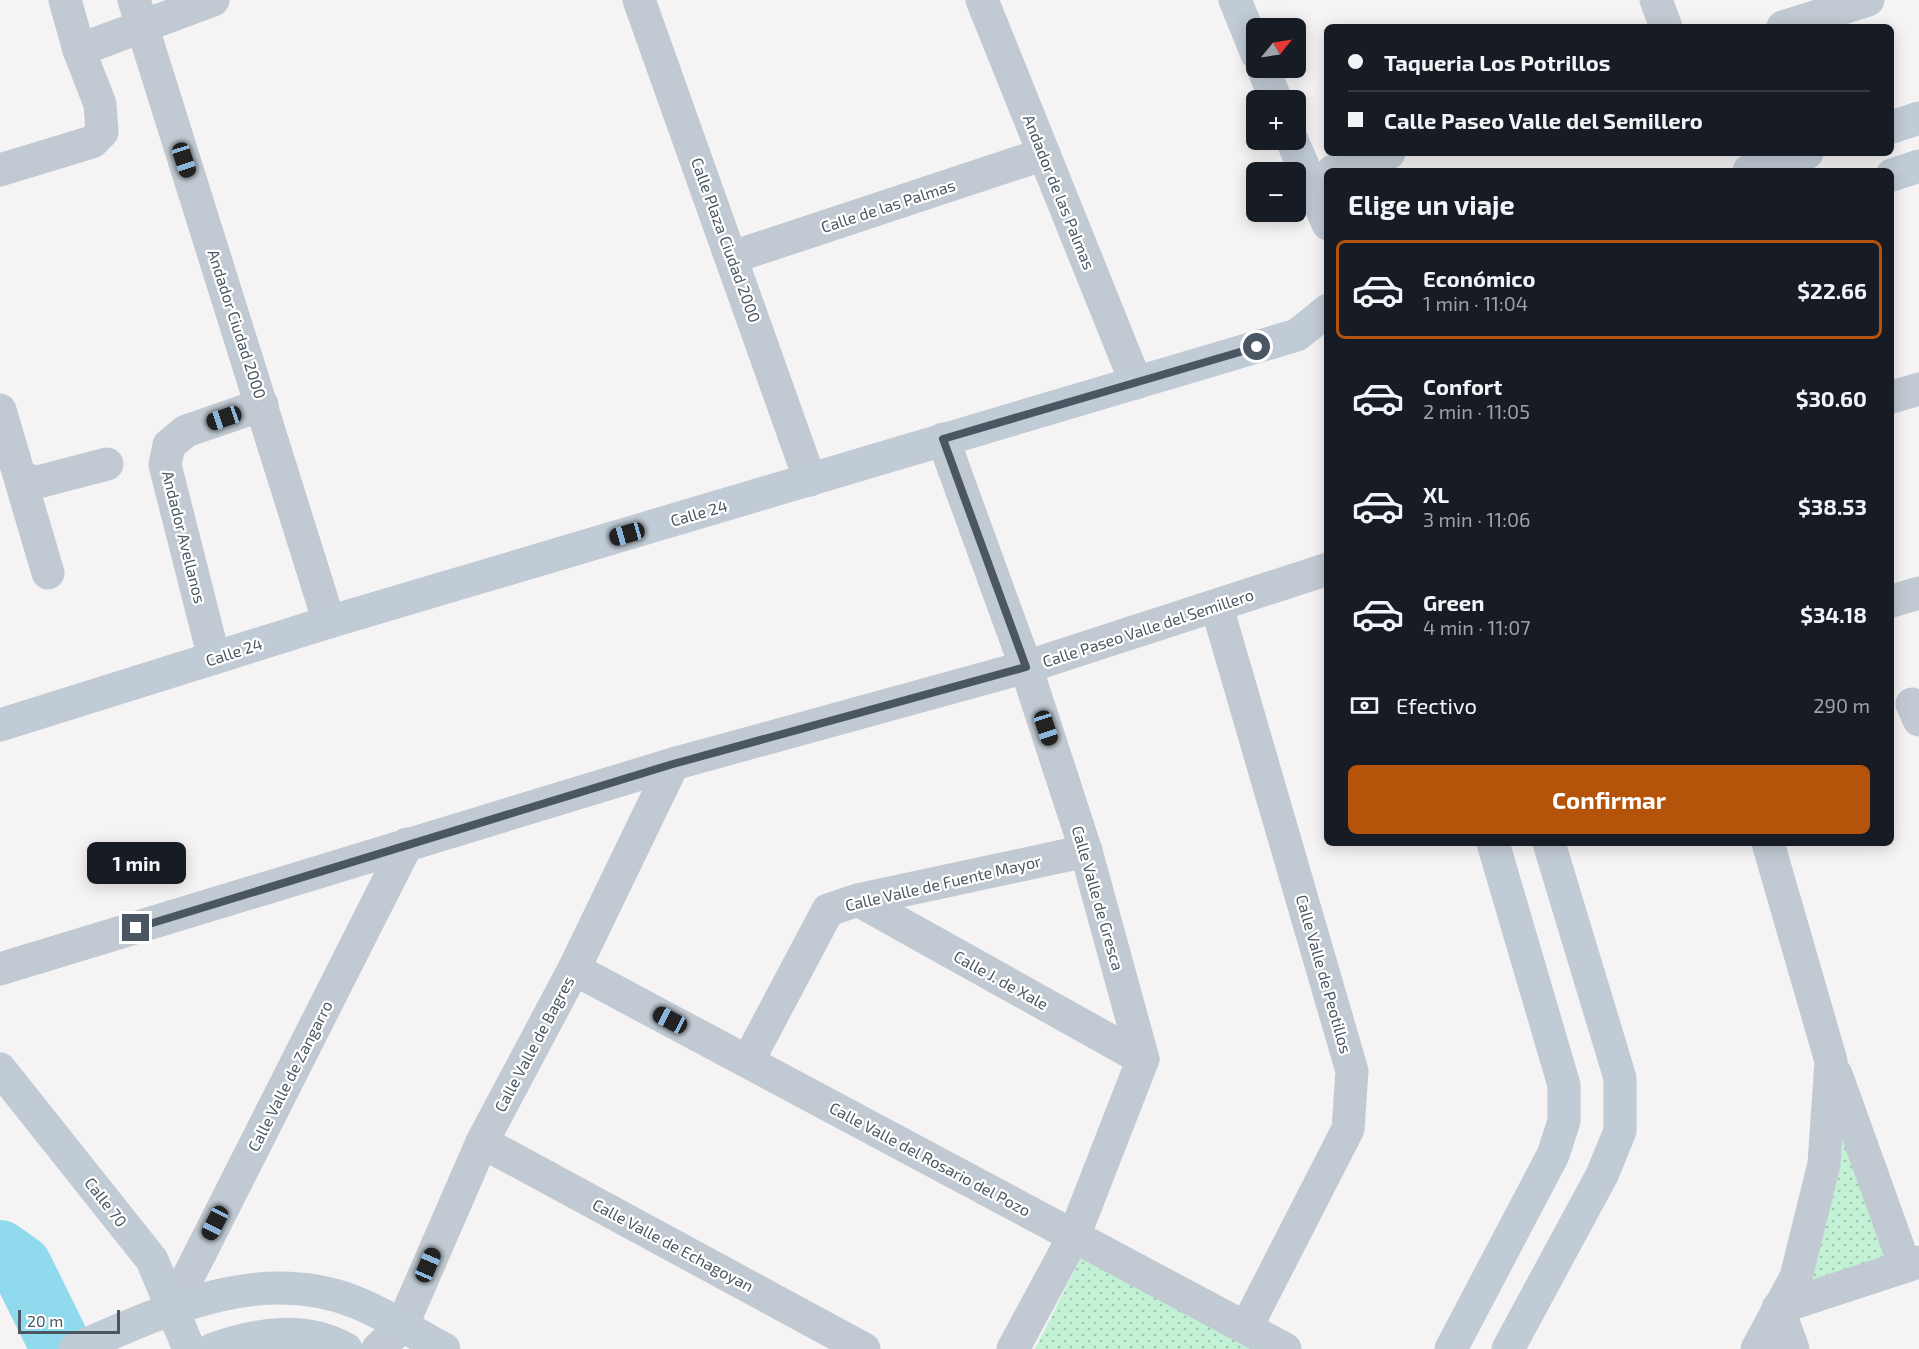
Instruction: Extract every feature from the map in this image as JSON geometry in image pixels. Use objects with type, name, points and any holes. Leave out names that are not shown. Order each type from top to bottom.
[{"type":"street","points":[[0,170],[92,141],[102,132],[100,104],[79,50],[65,0]]},
{"type":"street","points":[[79,50],[138,13],[213,0]]},
{"type":"street","name":"Calle Plaza Ciudad 2000","points":[[639,0],[733,257],[810,480]]},
{"type":"street","name":"Andador de las Palmas","points":[[982,0],[1136,383]]},
{"type":"street","points":[[1235,0],[1246,27]]},
{"type":"street","points":[[1656,0],[1665,24]]},
{"type":"street","points":[[1792,24],[1868,0]]},
{"type":"street","name":"Andador Ciudad 2000","points":[[138,13],[329,622]]},
{"type":"street","points":[[1894,126],[1919,118]]},
{"type":"street","points":[[1301,150],[1323,174]]},
{"type":"street","name":"Calle de las Palmas","points":[[733,257],[1044,154]]},
{"type":"street","points":[[1342,168],[1380,156]]},
{"type":"street","points":[[1759,168],[1797,156]]},
{"type":"street","points":[[1894,174],[1919,166]]},
{"type":"street","name":"Calle 24","points":[[0,725],[329,622],[943,439],[1136,383],[1312,338],[1324,317]]},
{"type":"street","points":[[1894,396],[1919,389]]},
{"type":"street","name":"Andador Avellanos","points":[[214,658],[165,465],[169,446],[186,431],[262,405]]},
{"type":"street","points":[[0,410],[48,573]]},
{"type":"street","name":"Calle Valle de Gresca","points":[[943,439],[1026,667],[1086,851],[1143,1059]]},
{"type":"street","points":[[22,479],[38,482],[107,464]]},
{"type":"street","name":"Calle Paseo Valle del Semillero","points":[[0,969],[673,764],[1026,667],[1217,607],[1324,570]]},
{"type":"street","points":[[1894,600],[1919,593]]},
{"type":"street","name":"Calle Valle de Peotillos","points":[[1217,607],[1352,1071],[1348,1129],[1246,1328]]},
{"type":"street","name":"Calle Valle de Bagres","points":[[402,1326],[482,1142],[574,969],[673,764]]},
{"type":"street","name":"Calle Valle de Zangarro","points":[[160,1313],[407,844]]},
{"type":"street","points":[[1451,1349],[1553,1155],[1564,1121],[1564,1085],[1494,846]]},
{"type":"street","points":[[1508,1349],[1602,1175],[1620,1131],[1620,1078],[1550,846]]},
{"type":"street","points":[[1769,846],[1831,1061],[1912,1264],[1779,1308]]},
{"type":"street","name":"Calle Valle de Fuente Mayor","points":[[748,1061],[828,910],[858,900],[1086,851]]},
{"type":"street","name":"Calle J. de Xale","points":[[858,900],[1143,1059]]},
{"type":"street","name":"Calle Valle del Rosario del Pozo","points":[[574,969],[1285,1349]]},
{"type":"street","points":[[1013,1349],[1074,1236],[1143,1059]]},
{"type":"street","points":[[1756,1349],[1796,1277],[1824,1164],[1831,1061]]},
{"type":"street","name":"Calle 70","points":[[0,1069],[152,1260],[160,1313],[189,1349]]},
{"type":"street","name":"Calle Valle de Echagoyan","points":[[482,1142],[864,1349]]},
{"type":"street","points":[[75,1349],[160,1313],[255,1288],[313,1289],[356,1302],[444,1349]]},
{"type":"street","points":[[1779,1308],[1793,1349]]},
{"type":"street","points":[[378,1349],[402,1326]]},
{"type":"street","points":[[213,1349],[257,1336],[293,1333],[330,1340],[346,1349]]},
{"type":"green space","points":[[1831,1061],[1905,1266],[1779,1308]]},
{"type":"green space","points":[[1082,1256],[1281,1349],[1035,1349]]},
{"type":"waterway","points":[[0,1251],[21,1266],[62,1349]]},
{"type":"route","points":[[136,928],[673,764],[1026,667],[943,439],[1257,347]]}]
